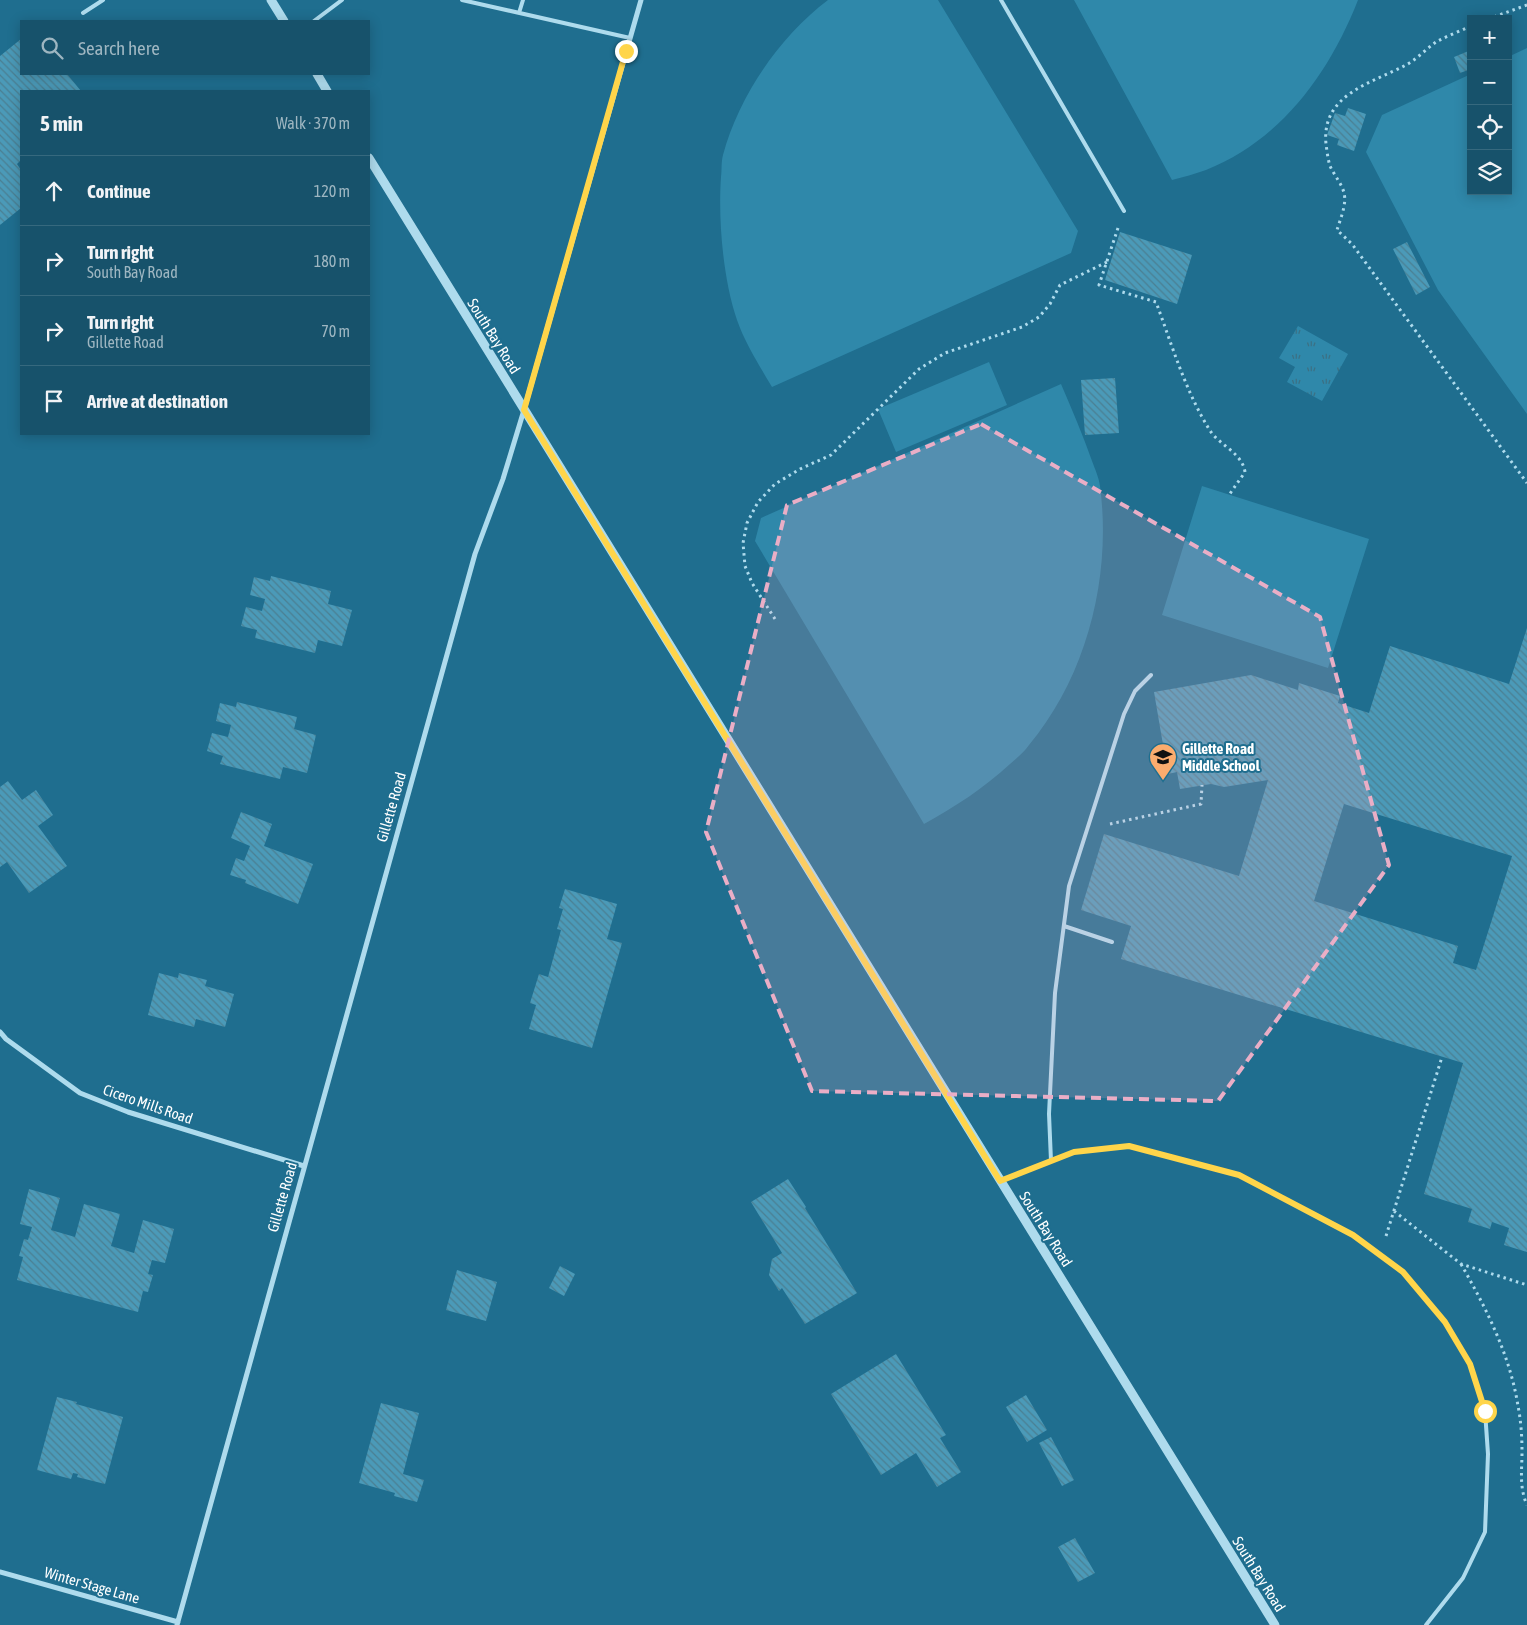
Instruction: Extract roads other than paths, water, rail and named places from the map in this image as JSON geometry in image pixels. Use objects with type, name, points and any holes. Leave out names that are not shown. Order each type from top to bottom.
[{"type":"street","points":[[271,0],[283,20]]},
{"type":"street","name":"Gillette Road","points":[[177,1623],[474,554],[504,479],[641,0]]},
{"type":"street","points":[[317,75],[326,90]]},
{"type":"street","name":"South Bay Road","points":[[370,160],[1275,1625]]},
{"type":"street","name":"Cicero Mills Road","points":[[0,1032],[6,1039],[80,1093],[128,1112],[304,1166]]},
{"type":"street","name":"Winter Stage Lane","points":[[0,1572],[177,1623]]},
{"type":"lane","points":[[83,13],[103,0]]},
{"type":"lane","points":[[315,20],[342,0]]},
{"type":"lane","points":[[462,0],[630,38]]},
{"type":"lane","points":[[520,13],[524,0]]},
{"type":"lane","points":[[1001,0],[1124,211]]},
{"type":"lane","points":[[1051,1161],[1049,1114],[1055,993],[1070,886],[1124,714],[1135,691],[1151,675]]},
{"type":"lane","points":[[1064,926],[1112,942]]},
{"type":"lane","points":[[1000,1181],[1074,1152],[1129,1146],[1239,1175],[1353,1235],[1403,1272],[1445,1322],[1470,1364],[1485,1411],[1488,1454],[1486,1532],[1463,1578],[1426,1625]]},
{"type":"place","name":"Gillette Road Middle School","points":[[1163,781]]}]
